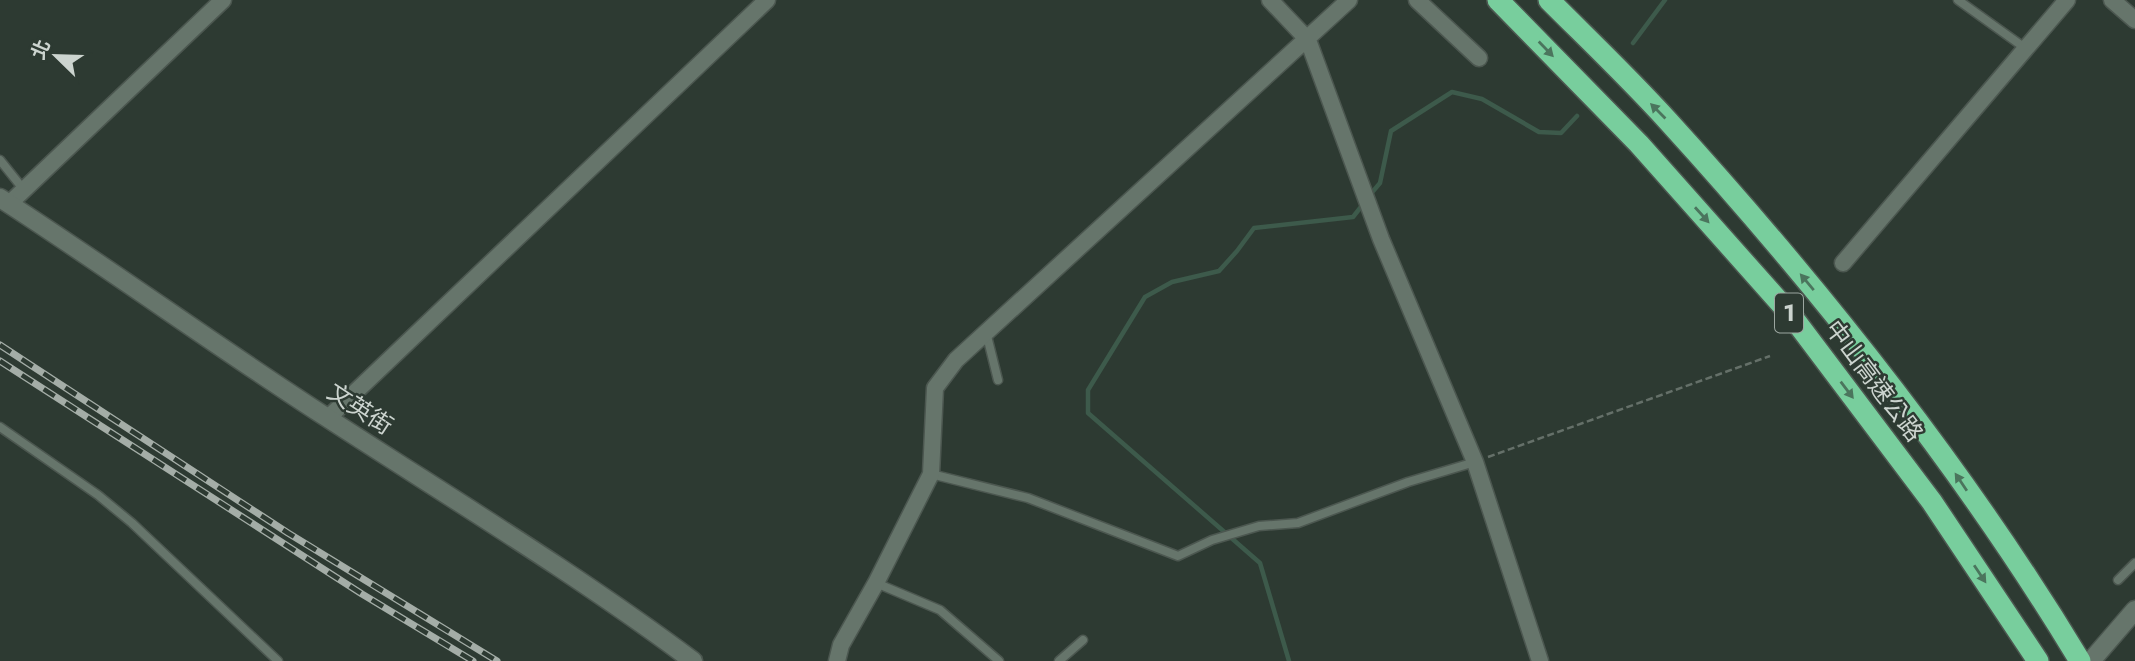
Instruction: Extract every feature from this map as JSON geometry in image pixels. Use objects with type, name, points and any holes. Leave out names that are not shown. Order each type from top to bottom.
[{"type":"highway","name":"中山高速公路","points":[[1498,0],[1639,144],[1791,315],[1932,502],[2038,661]]},
{"type":"highway","name":"中山高速公路","points":[[1549,0],[1667,120],[1812,287],[1936,446],[2048,609],[2080,661]]},
{"type":"street","points":[[5,201],[24,190],[223,0]]},
{"type":"street","points":[[328,418],[767,0]]},
{"type":"street","points":[[1270,0],[1308,40],[1367,200],[1475,462],[1540,661]]},
{"type":"street","points":[[837,661],[841,645],[931,474],[934,388],[956,360],[1349,0]]},
{"type":"street","points":[[1418,0],[1479,58]]},
{"type":"street","points":[[1843,263],[2067,0]]},
{"type":"street","points":[[2112,0],[2135,20]]},
{"type":"street","name":"文英街","points":[[5,201],[328,418],[570,575],[693,661]]},
{"type":"street","points":[[2091,661],[2131,615]]},
{"type":"lane","points":[[1958,0],[2025,48]]},
{"type":"lane","points":[[0,160],[24,190]]},
{"type":"lane","points":[[986,332],[998,380]]},
{"type":"lane","points":[[0,427],[132,523],[278,661]]},
{"type":"lane","points":[[931,474],[1028,498],[1178,556],[1220,538],[1259,526],[1298,523],[1408,482],[1475,462]]},
{"type":"lane","points":[[2118,580],[2135,563]]},
{"type":"lane","points":[[876,583],[940,610],[999,661]]},
{"type":"lane","points":[[1059,661],[1083,640]]},
{"type":"path","points":[[1475,462],[1770,356]]},
{"type":"waterway","points":[[1633,43],[1665,0]]},
{"type":"waterway","points":[[1369,196],[1380,183],[1391,131],[1452,92],[1482,99],[1539,132],[1561,133],[1577,116]]},
{"type":"waterway","points":[[1289,661],[1260,563],[1088,413],[1088,390],[1145,297],[1172,282],[1219,271],[1254,228],[1353,217],[1364,203]]},
{"type":"railway","points":[[0,345],[288,533],[497,661]]},
{"type":"railway","points":[[0,361],[362,594],[473,661]]}]
